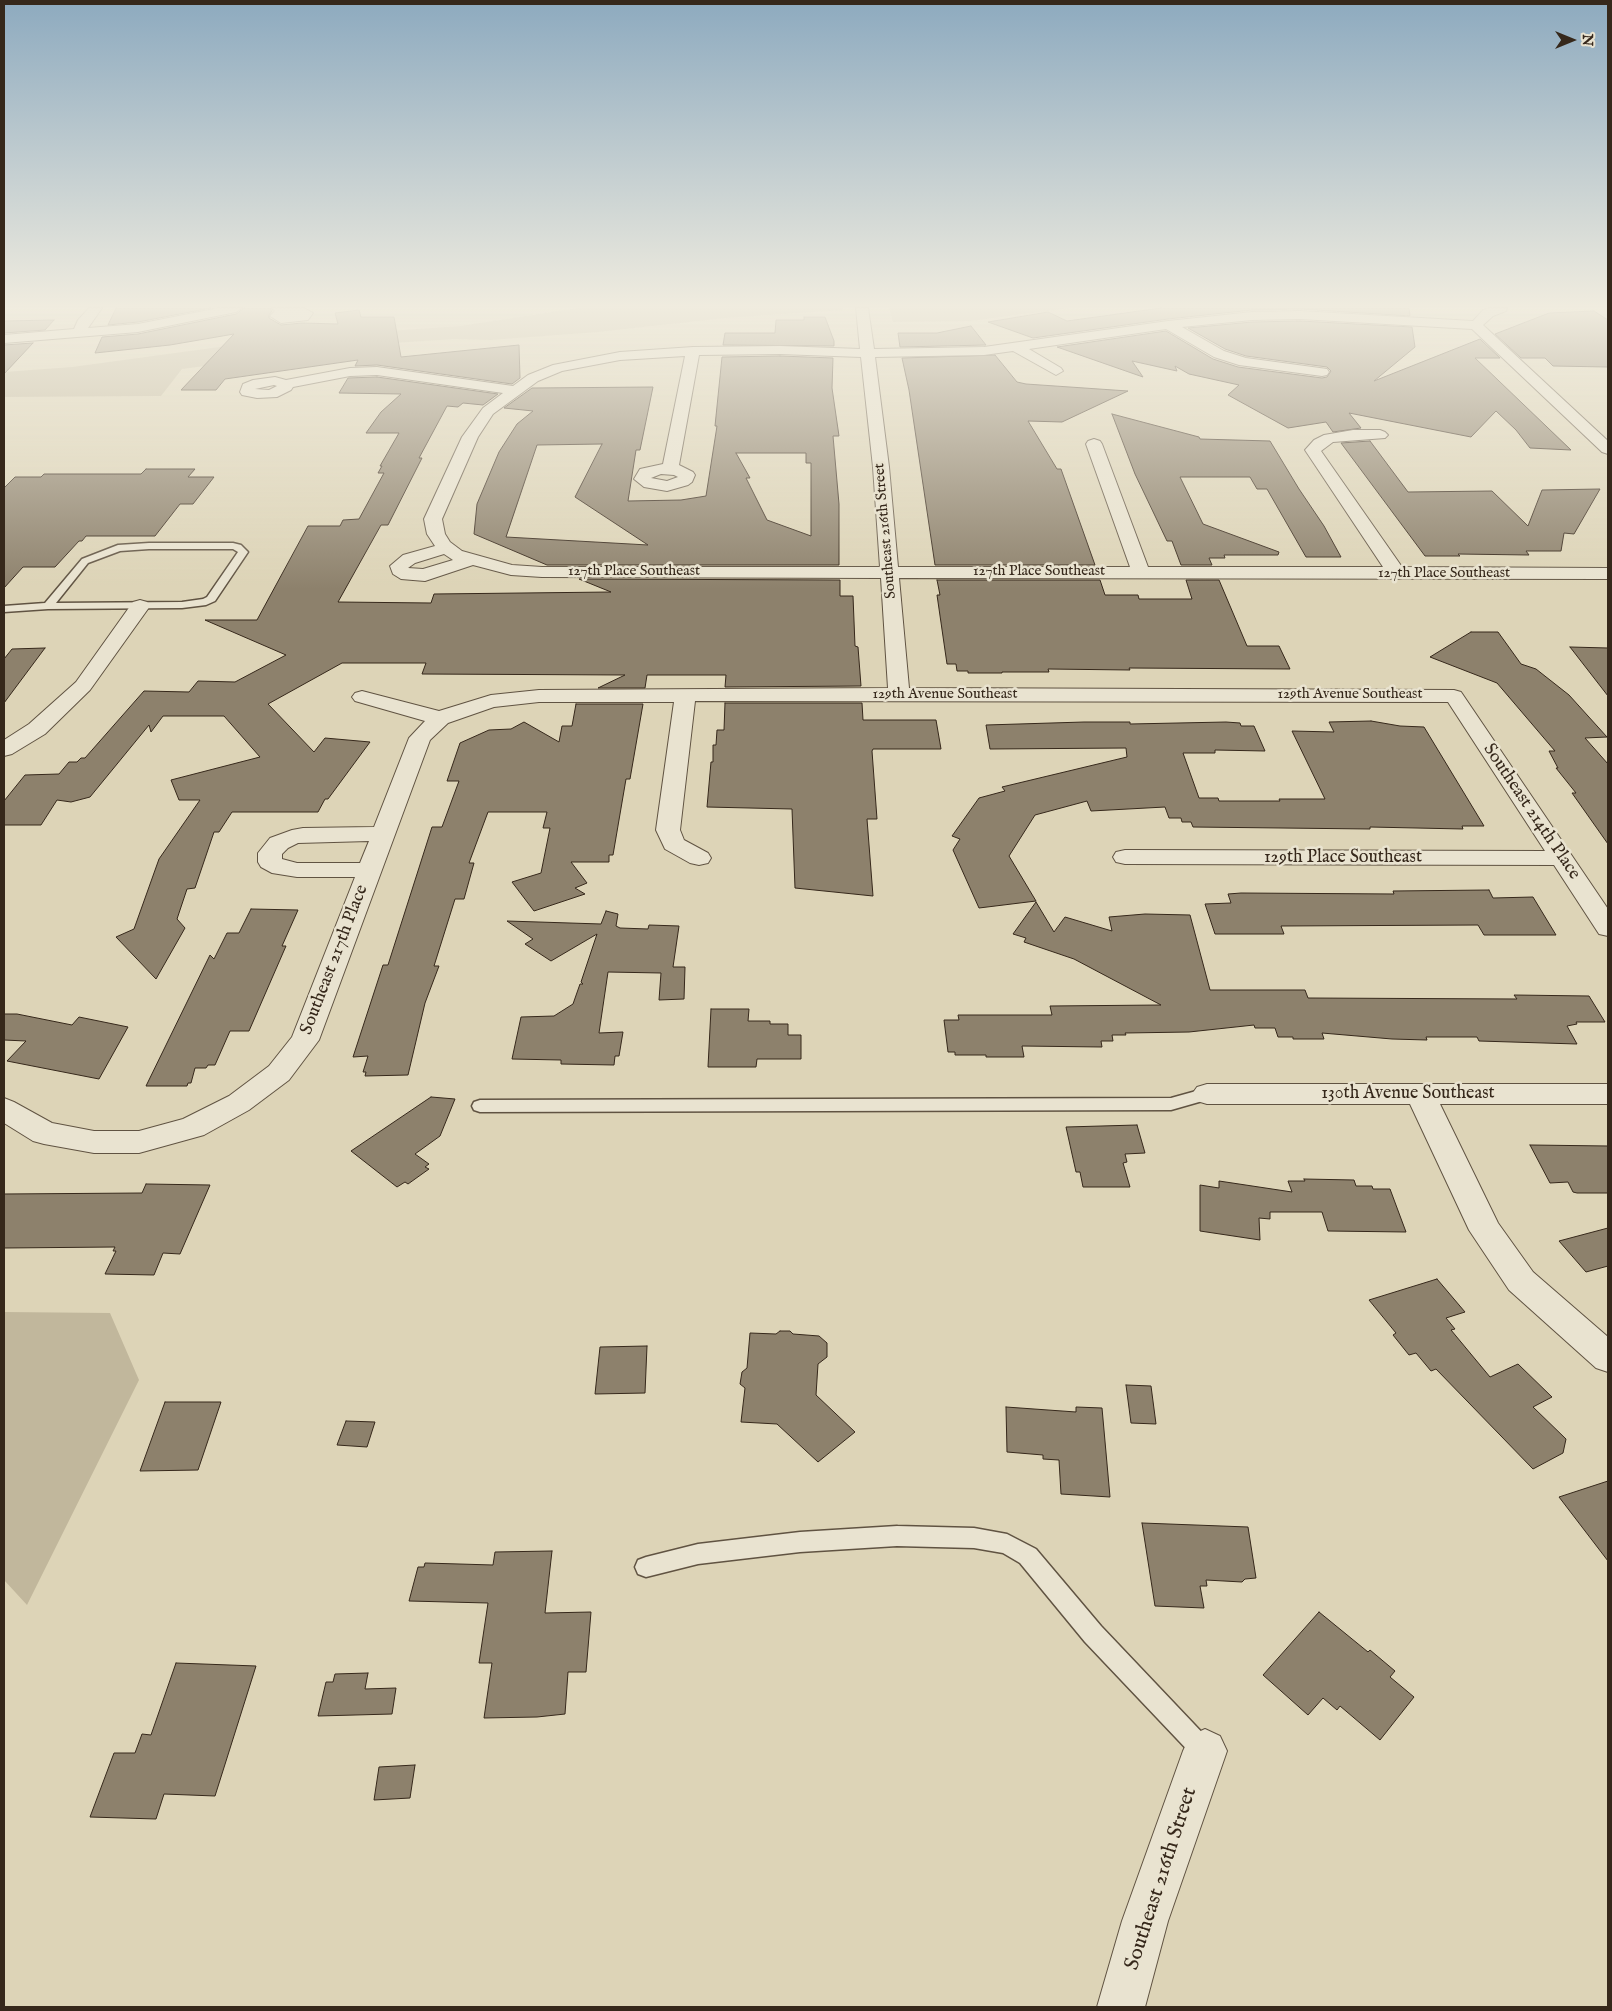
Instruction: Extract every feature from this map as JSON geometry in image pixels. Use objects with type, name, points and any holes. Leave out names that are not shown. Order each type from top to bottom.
[{"type":"street","name":"127th Place Southeast","points":[[499,402],[479,422],[433,519],[436,534],[458,554],[511,570],[542,572],[1608,573]]},
{"type":"street","points":[[670,469],[683,402]]},
{"type":"street","name":"Southeast 216th Street","points":[[873,402],[880,467],[899,694]]},
{"type":"street","points":[[1558,402],[1608,449]]},
{"type":"street","points":[[1380,435],[1353,435],[1329,438],[1313,450],[1397,574]]},
{"type":"street","points":[[1094,444],[1141,572]]},
{"type":"street","points":[[4,749],[37,728],[83,686],[140,606]]},
{"type":"street","name":"129th Avenue Southeast","points":[[440,718],[491,701],[539,696],[899,694],[1454,696]]},
{"type":"street","points":[[684,696],[668,830],[674,844],[699,858]]},
{"type":"street","name":"Southeast 214th Place","points":[[1454,696],[1608,928]]},
{"type":"street","points":[[362,697],[440,718]]},
{"type":"street","name":"Southeast 217th Place","points":[[4,1109],[44,1133],[94,1142],[139,1142],[192,1127],[239,1103],[279,1073],[305,1040],[420,738],[440,718]]},
{"type":"street","name":"Southeast 217th Place","points":[[369,870],[297,870],[281,868],[270,862],[270,853],[279,843],[292,837],[304,835],[384,834]]},
{"type":"street","name":"129th Place Southeast","points":[[1124,857],[1561,858]]},
{"type":"street","name":"130th Avenue Southeast","points":[[1207,1094],[1608,1094]]},
{"type":"street","points":[[1420,1094],[1485,1230],[1521,1281],[1608,1358]]},
{"type":"street","name":"Southeast 216th Street","points":[[1121,2007],[1145,1921],[1205,1751]]},
{"type":"lane","points":[[4,609],[48,606],[182,605],[211,599],[242,557],[243,552],[242,549],[233,546],[130,546],[85,561],[48,606]]},
{"type":"lane","points":[[480,1106],[1171,1104],[1207,1094]]},
{"type":"lane","points":[[646,1567],[698,1554],[809,1542],[897,1536],[974,1538],[1007,1544],[1028,1556],[1093,1634],[1205,1751]]},
{"type":"shaded area","points":[[4,1312],[110,1313],[139,1380],[27,1605],[4,1580]]},
{"type":"building","points":[[392,402],[487,402],[483,405],[463,403],[458,407],[447,406],[419,458],[422,458],[388,525],[381,525],[338,602],[431,603],[434,594],[611,592],[579,579],[840,580],[840,596],[853,596],[855,646],[858,647],[861,686],[725,687],[726,675],[647,675],[645,688],[598,688],[625,675],[422,674],[426,663],[342,663],[268,704],[314,752],[325,738],[370,742],[328,799],[325,799],[318,812],[232,812],[219,832],[214,832],[195,888],[187,889],[177,919],[185,928],[156,979],[116,937],[134,929],[159,859],[200,800],[179,800],[171,780],[260,757],[224,716],[163,716],[151,732],[149,725],[90,797],[71,802],[57,800],[41,825],[4,825],[4,801],[25,775],[59,774],[69,762],[77,762],[81,758],[85,758],[144,691],[189,692],[198,681],[235,682],[286,655],[205,620],[257,620],[308,526],[340,526],[343,520],[359,519],[384,473],[378,473],[382,466],[380,466],[399,433],[366,433],[381,412]]},
{"type":"building","points":[[513,402],[650,402],[640,450],[636,450],[628,501],[681,500],[706,496],[717,426],[715,426],[717,402],[834,402],[839,436],[833,436],[839,504],[839,565],[547,565],[474,534],[477,504],[499,452],[517,424],[533,411],[504,408]],"holes":[[[602,444],[575,497],[648,545],[506,537],[537,445]],[[736,453],[806,453],[806,463],[811,463],[811,536],[767,520],[746,478],[750,478]]]},
{"type":"building","points":[[911,402],[1105,402],[1062,422],[1028,421],[1057,469],[1061,469],[1095,565],[935,565]]},
{"type":"building","points":[[1240,402],[1521,402],[1571,450],[1530,448],[1516,430],[1496,411],[1471,437],[1349,413],[1361,428],[1333,432],[1326,422],[1288,428]]},
{"type":"building","points":[[1112,414],[1199,437],[1200,439],[1270,441],[1324,526],[1341,557],[1306,557],[1267,489],[1257,489],[1250,477],[1180,477],[1203,524],[1279,552],[1278,555],[1224,555],[1225,558],[1209,558],[1212,565],[1181,565],[1172,541],[1167,541],[1135,474]]},
{"type":"building","points":[[1370,441],[1408,492],[1492,491],[1528,526],[1542,490],[1600,489],[1574,534],[1564,533],[1561,551],[1526,551],[1529,555],[1458,554],[1460,556],[1425,556],[1341,443]]},
{"type":"building","points":[[146,469],[195,469],[188,477],[214,477],[193,504],[180,504],[155,536],[86,536],[55,567],[23,567],[4,588],[4,488],[15,477],[41,477],[44,474],[141,474]]},
{"type":"building","points":[[937,580],[1100,580],[1105,595],[1138,595],[1139,599],[1192,599],[1186,580],[1219,580],[1247,646],[1279,646],[1290,669],[1048,669],[1049,672],[1002,673],[968,673],[968,671],[957,671],[956,664],[947,664],[937,595],[940,595]]},
{"type":"building","points":[[1471,632],[1498,632],[1521,664],[1536,669],[1569,695],[1607,737],[1585,738],[1608,764],[1608,844],[1572,793],[1576,793],[1556,768],[1558,768],[1549,751],[1555,751],[1497,683],[1430,657]]},
{"type":"building","points":[[1570,647],[1608,648],[1608,696]]},
{"type":"building","points":[[45,648],[4,703],[4,659],[12,649]]},
{"type":"building","points":[[725,703],[862,703],[863,720],[936,720],[941,749],[873,749],[872,751],[877,819],[867,819],[873,896],[795,888],[792,809],[707,807],[711,762],[713,762],[713,745],[716,745],[717,730],[724,730]]},
{"type":"building","points":[[576,704],[643,704],[630,779],[626,779],[613,855],[609,855],[609,862],[571,862],[587,883],[575,888],[585,894],[534,911],[512,882],[541,873],[550,828],[543,828],[547,812],[488,812],[469,863],[474,863],[464,899],[455,899],[434,966],[439,966],[425,1003],[408,1075],[365,1076],[366,1072],[363,1072],[368,1056],[353,1057],[383,965],[388,965],[432,827],[442,827],[459,781],[447,781],[460,743],[489,730],[511,729],[524,722],[559,742],[562,726],[572,726]]},
{"type":"building","points":[[1371,721],[1400,726],[1424,727],[1484,826],[1462,826],[1463,829],[1193,827],[1191,822],[1182,822],[1181,818],[1169,818],[1165,807],[1091,811],[1087,801],[1035,815],[1009,856],[1036,901],[979,908],[953,850],[960,839],[952,836],[979,798],[1005,791],[1002,787],[1127,757],[1126,748],[990,749],[986,725],[1084,722],[1130,722],[1130,724],[1226,722],[1240,723],[1241,726],[1254,726],[1265,751],[1215,750],[1215,753],[1183,753],[1199,798],[1218,798],[1219,801],[1280,801],[1279,799],[1325,799],[1292,731],[1334,732],[1329,722]]},
{"type":"building","points":[[1489,890],[1493,898],[1533,897],[1556,935],[1484,935],[1478,925],[1281,926],[1284,934],[1215,934],[1205,904],[1231,903],[1228,894],[1241,893],[1394,894],[1393,891]]},
{"type":"building","points":[[1036,902],[1054,932],[1065,917],[1112,931],[1109,917],[1145,914],[1190,915],[1210,990],[1305,990],[1308,998],[1517,999],[1514,995],[1589,996],[1605,1022],[1576,1022],[1577,1024],[1567,1026],[1577,1044],[1479,1041],[1477,1037],[1426,1037],[1427,1040],[1392,1039],[1322,1033],[1324,1039],[1293,1039],[1293,1037],[1278,1037],[1275,1028],[1255,1028],[1254,1025],[1189,1032],[1125,1033],[1126,1035],[1112,1035],[1113,1041],[1101,1041],[1102,1047],[1022,1046],[1024,1057],[955,1055],[955,1052],[948,1052],[944,1020],[959,1020],[958,1015],[1052,1015],[1050,1006],[1161,1005],[1074,959],[1024,942],[1026,938],[1013,934]]},
{"type":"building","points":[[251,909],[298,910],[282,946],[286,946],[249,1031],[230,1031],[215,1065],[208,1065],[206,1068],[195,1068],[191,1083],[188,1083],[187,1086],[146,1086],[210,955],[214,959],[227,933],[239,933]]},
{"type":"building","points":[[606,911],[618,914],[616,926],[620,928],[648,929],[649,925],[679,926],[673,967],[685,967],[684,999],[659,1000],[661,973],[608,972],[599,1033],[623,1032],[619,1056],[615,1056],[614,1065],[561,1064],[561,1060],[512,1059],[521,1017],[554,1016],[573,1004],[580,984],[583,984],[581,982],[597,934],[551,961],[525,944],[533,939],[507,921],[601,924]]},
{"type":"building","points":[[711,1009],[749,1009],[748,1021],[770,1021],[770,1024],[788,1024],[788,1035],[801,1035],[801,1059],[757,1059],[756,1067],[708,1067]]},
{"type":"building","points":[[4,1014],[17,1014],[72,1025],[79,1017],[128,1027],[99,1079],[7,1061],[26,1041],[4,1040]]},
{"type":"building","points":[[431,1097],[455,1099],[440,1136],[415,1154],[429,1164],[425,1167],[429,1169],[408,1184],[405,1182],[397,1187],[351,1151]]},
{"type":"building","points":[[1137,1125],[1145,1153],[1125,1154],[1127,1162],[1123,1163],[1130,1187],[1083,1187],[1080,1172],[1076,1172],[1066,1127]]},
{"type":"building","points":[[1530,1145],[1608,1146],[1608,1193],[1577,1193],[1573,1192],[1568,1182],[1550,1183]]},
{"type":"building","points":[[1304,1179],[1354,1180],[1356,1186],[1390,1189],[1406,1232],[1328,1231],[1322,1212],[1270,1212],[1270,1219],[1259,1218],[1260,1240],[1200,1231],[1200,1185],[1219,1188],[1219,1181],[1292,1192],[1288,1181],[1305,1181]]},
{"type":"building","points":[[146,1184],[210,1185],[180,1254],[163,1253],[154,1275],[105,1274],[116,1251],[113,1251],[115,1247],[4,1248],[4,1194],[142,1193]]},
{"type":"building","points":[[1608,1228],[1608,1266],[1586,1272],[1559,1241]]},
{"type":"building","points":[[1437,1279],[1465,1312],[1446,1318],[1455,1329],[1451,1330],[1490,1377],[1518,1364],[1552,1397],[1533,1407],[1566,1439],[1563,1453],[1533,1469],[1436,1369],[1431,1371],[1416,1353],[1409,1355],[1393,1335],[1396,1333],[1369,1300]]},
{"type":"building","points":[[780,1331],[819,1336],[827,1343],[827,1357],[818,1364],[816,1395],[855,1432],[818,1462],[777,1424],[741,1422],[745,1388],[740,1384],[742,1372],[747,1368],[750,1333],[776,1334]]},
{"type":"building","points":[[647,1346],[645,1393],[595,1394],[600,1347]]},
{"type":"building","points":[[1126,1385],[1151,1386],[1156,1424],[1131,1423]]},
{"type":"building","points":[[165,1402],[221,1402],[198,1470],[140,1471]]},
{"type":"building","points":[[1006,1407],[1076,1412],[1076,1407],[1102,1408],[1110,1497],[1061,1494],[1059,1460],[1043,1459],[1043,1455],[1007,1452]]},
{"type":"building","points":[[346,1421],[375,1422],[367,1447],[337,1445]]},
{"type":"building","points":[[1608,1481],[1608,1561],[1559,1497]]},
{"type":"building","points":[[1142,1523],[1248,1527],[1256,1578],[1245,1579],[1242,1582],[1206,1580],[1207,1586],[1200,1586],[1204,1608],[1155,1606]]},
{"type":"building","points":[[552,1551],[545,1613],[591,1612],[586,1672],[568,1672],[565,1714],[537,1717],[484,1718],[492,1663],[479,1663],[488,1603],[409,1601],[418,1567],[424,1567],[425,1563],[493,1565],[495,1552]]},
{"type":"building","points":[[1319,1612],[1368,1652],[1370,1650],[1395,1671],[1390,1677],[1414,1697],[1380,1740],[1340,1706],[1337,1710],[1323,1698],[1308,1715],[1263,1675]]},
{"type":"building","points":[[176,1663],[256,1666],[215,1796],[164,1794],[156,1819],[90,1817],[114,1753],[135,1753],[142,1734],[151,1735]]},
{"type":"building","points":[[368,1673],[365,1689],[396,1688],[392,1714],[318,1716],[326,1682],[333,1682],[335,1674]]},
{"type":"building","points":[[415,1765],[410,1798],[374,1800],[379,1767]]}]
